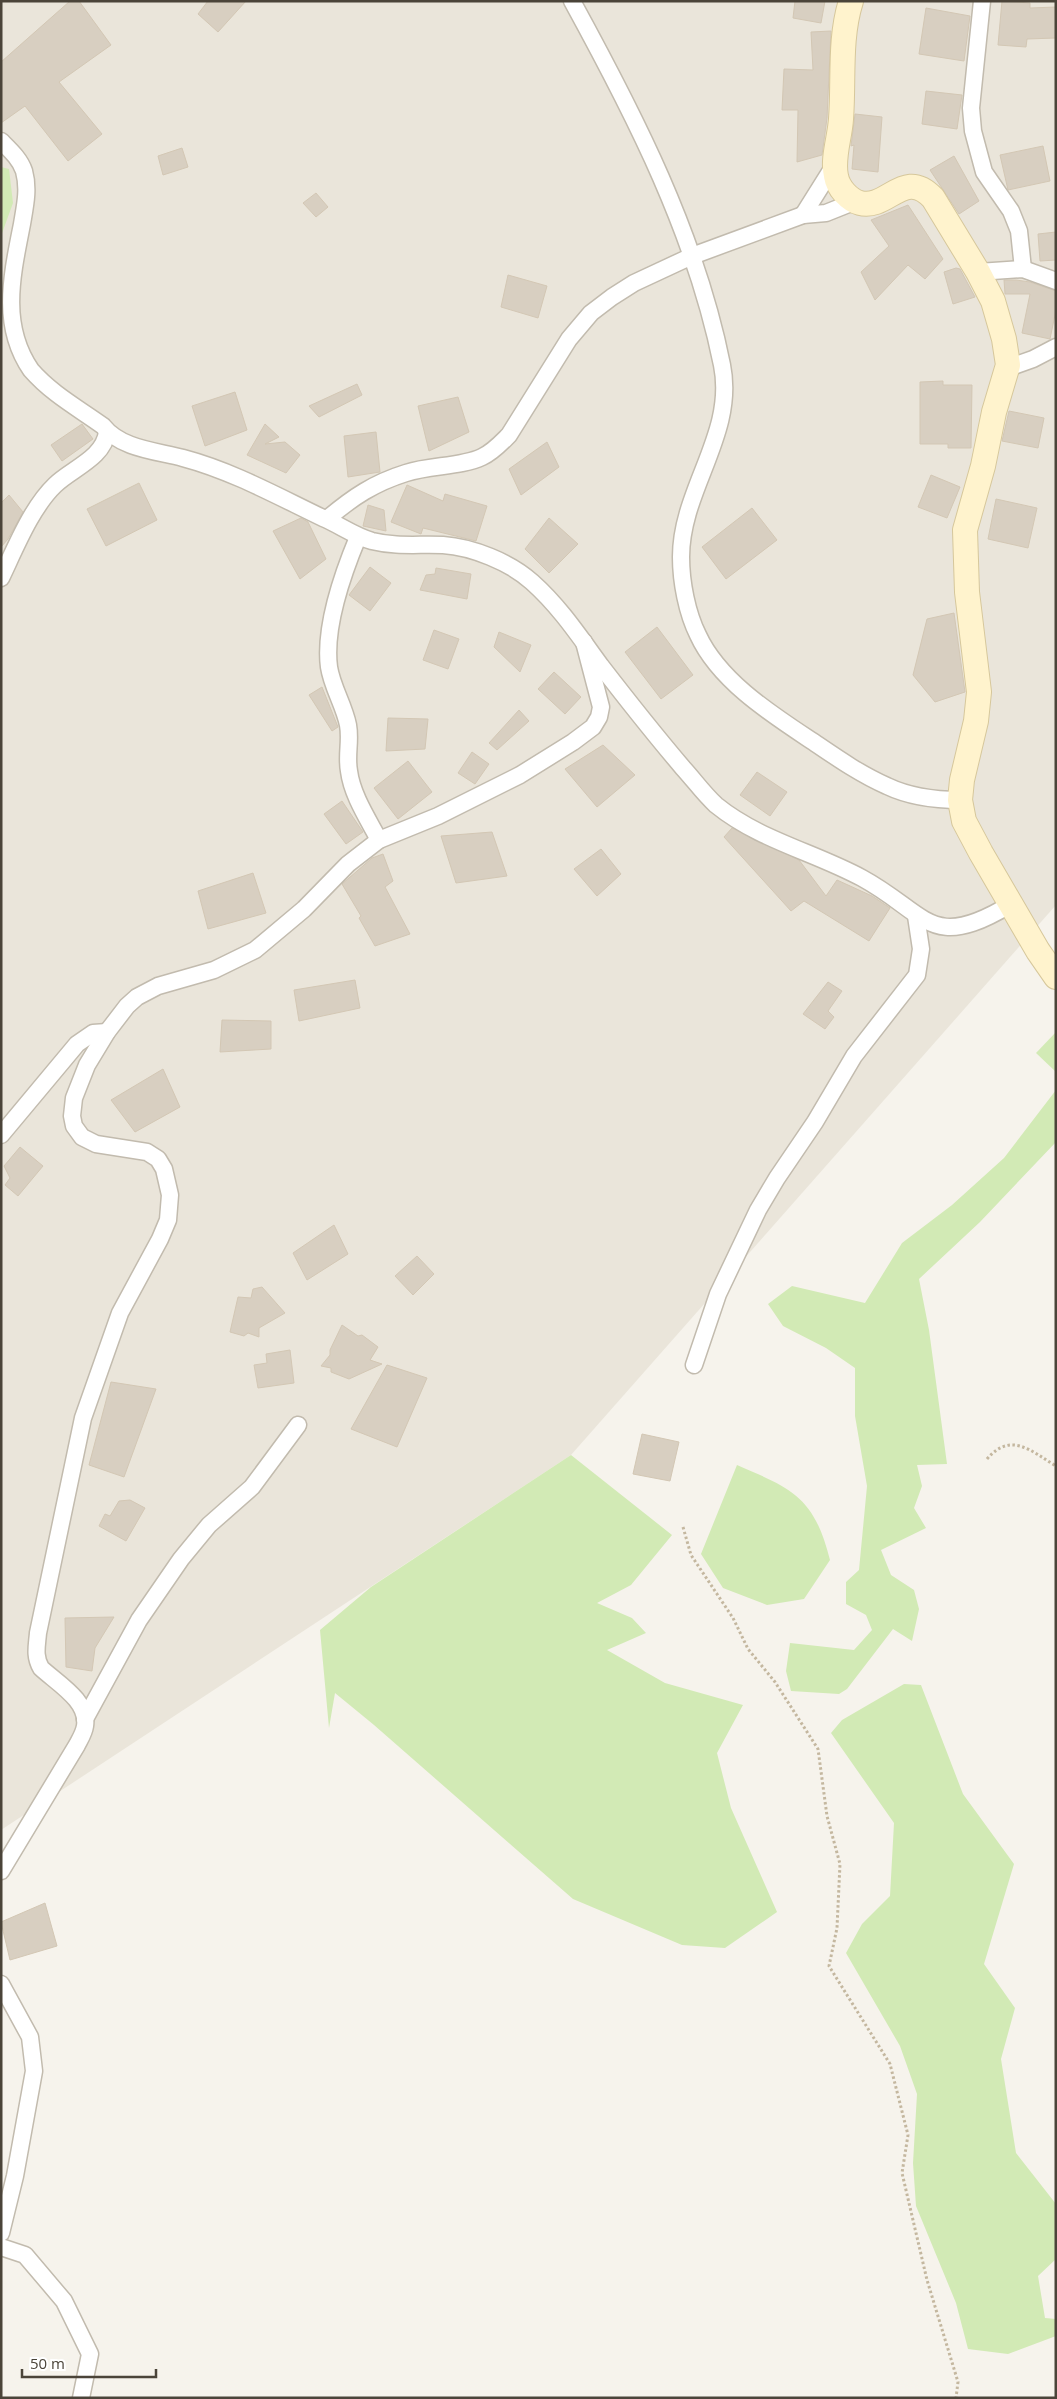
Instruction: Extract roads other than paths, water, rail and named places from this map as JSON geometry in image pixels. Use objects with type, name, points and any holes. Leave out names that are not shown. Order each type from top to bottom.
[{"type":"street","points":[[572,1],[670,195],[692,256],[723,366],[725,386],[724,410],[720,428],[684,525],[682,566],[686,598],[698,636],[714,659],[735,683],[758,704],[851,767],[888,787],[942,800],[960,800]]},
{"type":"street","points":[[851,1],[843,48],[841,119],[835,174],[840,185],[848,196],[863,204],[877,202],[905,187],[913,186],[926,191],[933,198],[978,272],[994,302],[1000,322],[1008,368],[994,412],[983,466],[965,530],[967,592],[979,692],[976,721],[962,780],[960,800],[964,821],[1011,904],[1056,977]]},
{"type":"street","points":[[982,1],[971,108],[973,131],[984,172],[1011,212],[1019,231],[1023,269]]},
{"type":"street","points":[[1,141],[16,156],[24,170],[27,187],[26,205],[8,297],[6,333],[30,369],[49,389],[103,426],[108,432],[132,445],[219,469],[328,520],[358,537],[403,546],[455,546],[506,565],[524,576],[547,595],[567,618],[652,732],[713,802],[732,817],[760,833],[869,881],[892,896],[916,916],[933,925],[953,928],[968,926],[1011,904]]},
{"type":"street","points":[[803,215],[836,164]]},
{"type":"street","points":[[328,520],[352,497],[370,487],[423,468],[481,458],[496,448],[509,435],[569,339],[591,313],[634,283],[692,256],[803,215],[826,213],[856,201]]},
{"type":"street","points":[[978,272],[1023,269],[1056,281]]},
{"type":"street","points":[[1008,368],[1033,359],[1056,347]]},
{"type":"street","points":[[1,578],[43,500],[53,486],[100,449],[108,432]]},
{"type":"street","points":[[358,537],[342,578],[328,642],[329,666],[350,732],[348,769],[351,784],[380,840]]},
{"type":"street","points":[[85,1719],[75,1697],[41,1668],[37,1662],[39,1626],[83,1418],[120,1313],[160,1239],[168,1220],[170,1195],[164,1169],[158,1159],[147,1152],[96,1144],[82,1138],[74,1126],[72,1116],[74,1098],[87,1065],[107,1032],[127,1006],[147,992],[173,981],[214,970],[242,957],[266,942],[304,909],[348,864],[380,840],[438,816],[520,775],[573,742],[592,727],[599,717],[601,707],[584,642]]},
{"type":"street","points":[[694,1364],[718,1294],[758,1210],[819,1116],[854,1056],[917,975],[921,949],[916,916]]},
{"type":"street","points":[[1,1135],[77,1044],[93,1033],[107,1032]]},
{"type":"street","points":[[1,1871],[77,1745],[84,1730],[85,1719],[139,1620],[181,1559],[209,1525],[252,1487],[298,1425]]},
{"type":"street","points":[[1,1984],[30,2037],[34,2071],[15,2176],[1,2233]]},
{"type":"street","points":[[1,2247],[25,2255],[64,2301],[90,2354],[81,2398]]}]
